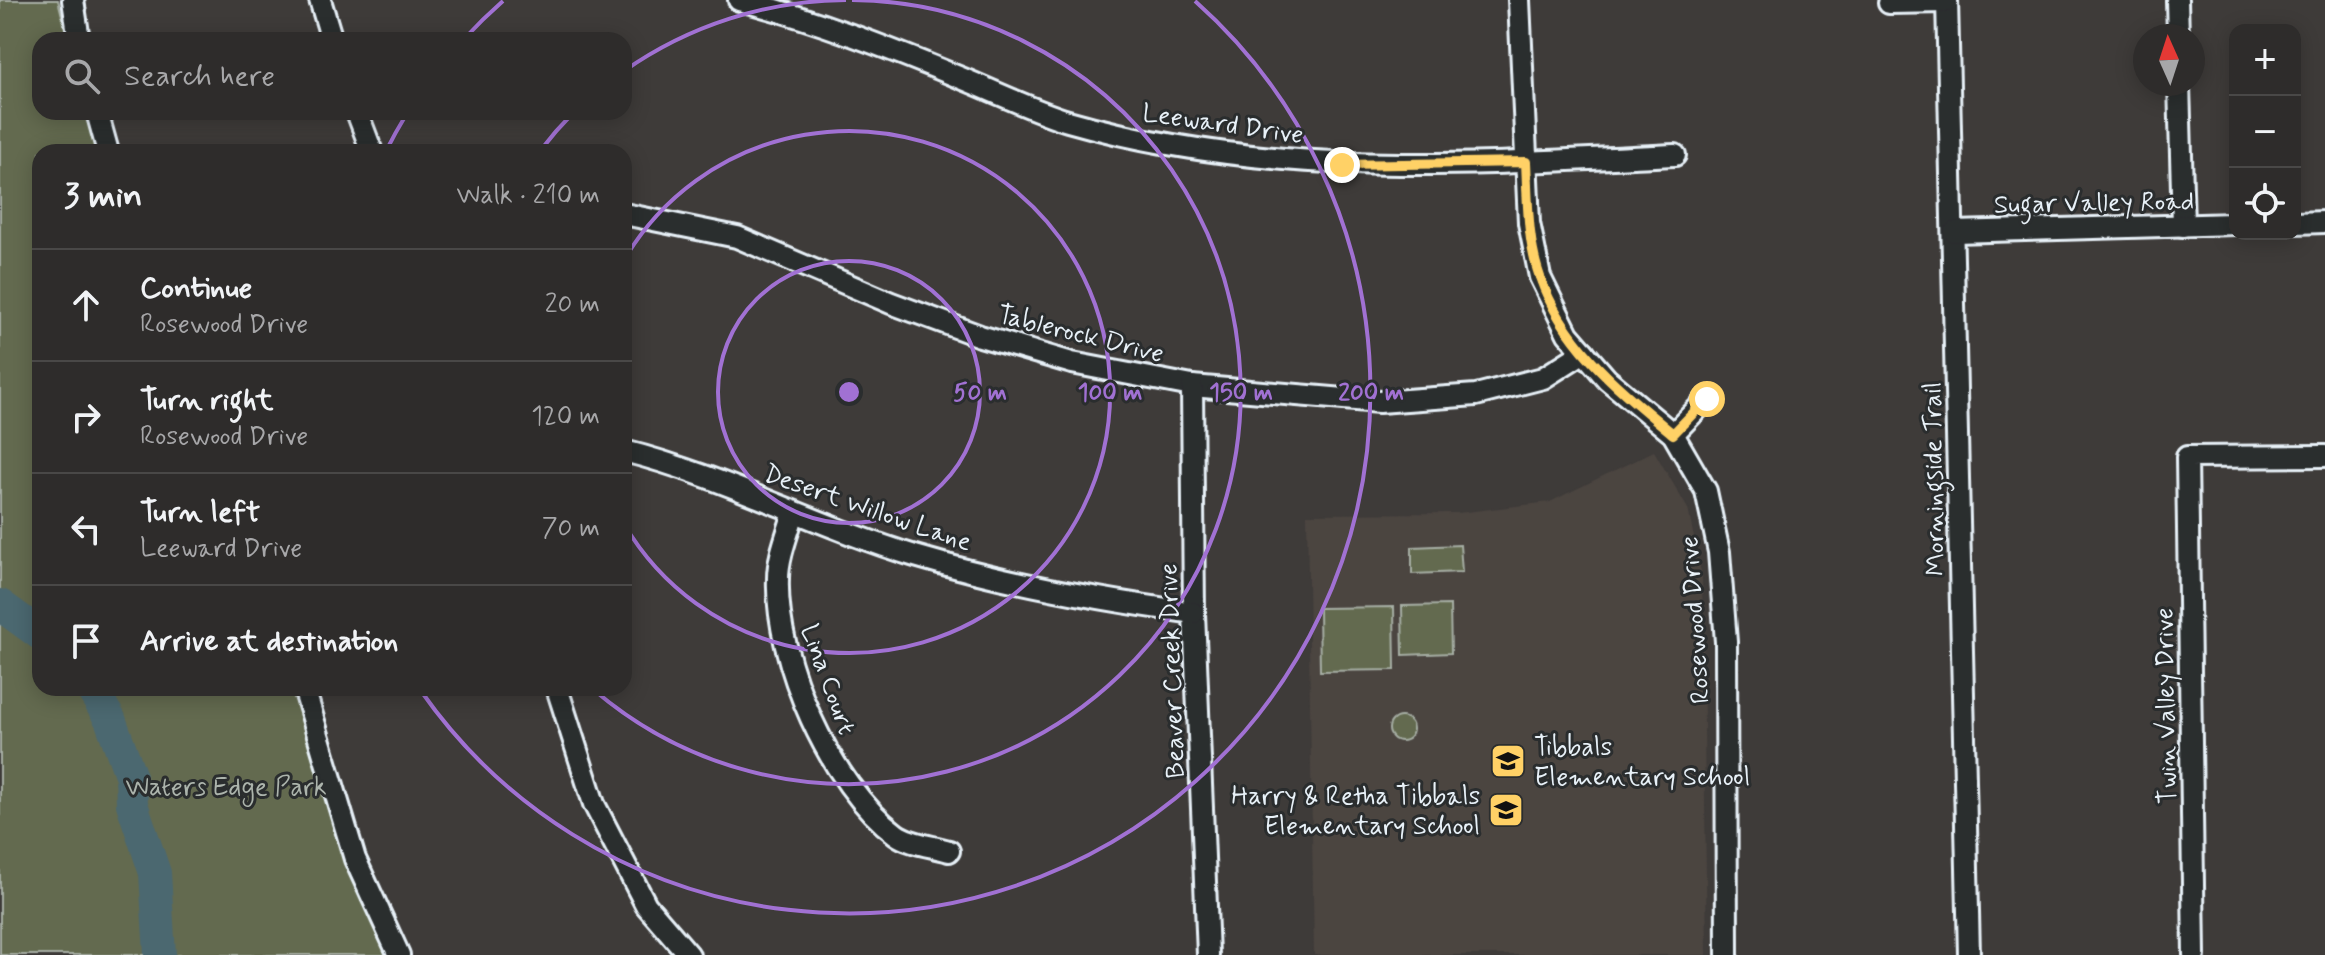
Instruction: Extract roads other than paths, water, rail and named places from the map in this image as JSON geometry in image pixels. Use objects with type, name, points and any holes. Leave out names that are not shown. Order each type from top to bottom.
[{"type":"street","points":[[73,0],[78,32]]},
{"type":"street","points":[[320,0],[330,32]]},
{"type":"street","name":"Leeward Drive","points":[[739,0],[788,12],[886,47],[1065,120],[1169,146],[1342,165],[1526,162],[1675,155]]},
{"type":"street","name":"Rosewood Drive","points":[[1519,0],[1529,223],[1540,277],[1568,334],[1607,379],[1673,434],[1706,491],[1719,552],[1726,642],[1727,955]]},
{"type":"street","points":[[2177,0],[2178,24]]},
{"type":"street","name":"Morningside Trail","points":[[1889,3],[1947,1],[1969,955]]},
{"type":"street","points":[[2179,96],[2183,226]]},
{"type":"street","points":[[99,120],[106,144]]},
{"type":"street","points":[[360,120],[369,144]]},
{"type":"street","name":"Tablerock Drive","points":[[632,216],[737,237],[891,303],[980,336],[1072,363],[1192,386],[1379,402],[1476,395],[1543,378],[1584,352]]},
{"type":"street","points":[[2301,223],[2325,222]]},
{"type":"street","name":"Sugar Valley Road","points":[[1954,232],[2229,224]]},
{"type":"street","name":"Beaver Creek Drive","points":[[1192,386],[1194,613],[1208,955]]},
{"type":"street","points":[[1673,434],[1707,399]]},
{"type":"street","name":"Desert Willow Lane","points":[[632,453],[670,462],[915,556],[1094,599],[1194,613]]},
{"type":"street","name":"Twin Valley Drive","points":[[2194,955],[2187,457],[2325,456]]},
{"type":"street","name":"Lina Court","points":[[794,512],[777,575],[780,621],[810,719],[830,756],[898,836],[949,851]]},
{"type":"street","points":[[306,696],[355,859],[399,955]]},
{"type":"street","points":[[560,696],[594,804],[646,905],[689,955]]},
{"type":"waterway","points":[[0,605],[32,628]]},
{"type":"waterway","points":[[96,696],[110,719],[131,777],[132,804],[155,873],[160,955]]},
{"type":"place","name":"Tibbals Elementary School","points":[[1508,761]]},
{"type":"place","name":"Harry & Retha Tibbals Elementary School","points":[[1506,810]]},
{"type":"park label","name":"Waters Edge Park","points":[[226,786]]}]
